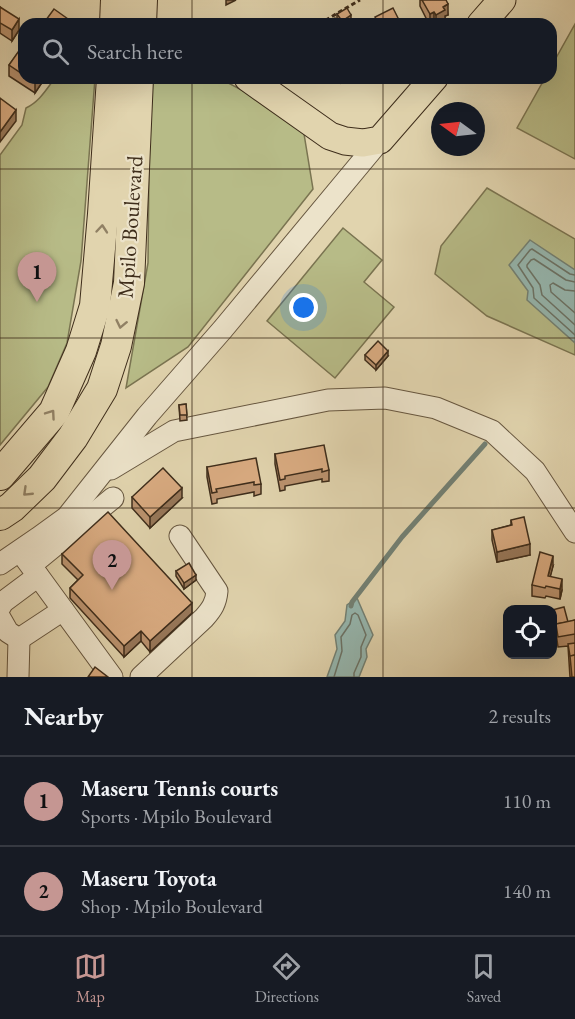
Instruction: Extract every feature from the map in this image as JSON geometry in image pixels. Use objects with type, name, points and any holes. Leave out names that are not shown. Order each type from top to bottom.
[{"type":"highway","points":[[115,18],[116,0]]},
{"type":"highway","points":[[141,0],[141,18]]},
{"type":"highway","name":"Mpilo Boulevard","points":[[0,475],[54,412],[81,351],[95,306],[112,84]]},
{"type":"highway","name":"Mpilo Boulevard","points":[[0,515],[12,507],[42,478],[74,437],[102,389],[116,346],[129,283],[138,84]]},
{"type":"main road","points":[[486,18],[502,0]]},
{"type":"main road","points":[[256,84],[330,136],[363,143],[380,140],[429,84]]},
{"type":"street","points":[[0,607],[97,477],[380,140]]},
{"type":"street","points":[[97,477],[174,431],[328,400],[385,398],[436,408],[492,431],[566,502],[575,532]]},
{"type":"street","points":[[0,564],[30,564],[113,498]]},
{"type":"street","points":[[141,677],[213,609],[216,601],[217,591],[180,536]]},
{"type":"street","points":[[30,564],[112,677]]},
{"type":"street","points":[[19,639],[63,610]]},
{"type":"street","points":[[0,618],[8,632],[19,639]]},
{"type":"street","points":[[18,677],[19,639]]},
{"type":"path","points":[[329,18],[360,0]]},
{"type":"green space","points":[[575,24],[575,159],[517,128],[542,84],[557,84],[557,56]]},
{"type":"green space","points":[[50,84],[95,84],[81,261],[67,343],[48,387],[0,445],[0,155],[22,125],[26,108],[39,99]]},
{"type":"green space","points":[[150,84],[230,84],[270,105],[304,134],[313,189],[188,347],[126,388],[148,263]]},
{"type":"green space","points":[[487,188],[575,239],[575,355],[487,316],[435,274],[441,246]]},
{"type":"green space","points":[[343,228],[382,260],[364,282],[394,307],[335,378],[267,321]]},
{"type":"water","points":[[530,240],[575,270],[575,343],[527,300],[528,291],[509,265]]},
{"type":"water","points":[[357,598],[373,635],[366,649],[367,657],[359,677],[327,677],[337,649],[335,635],[345,621],[347,605]]},
{"type":"building","points":[[422,0],[446,0],[448,4],[443,7],[445,10],[436,15],[434,12],[430,14]]},
{"type":"building","points":[[0,7],[18,18],[12,30],[0,23]]},
{"type":"building","points":[[347,8],[351,15],[340,18],[337,14]]},
{"type":"building","points":[[393,8],[398,18],[376,18]]},
{"type":"building","points":[[54,9],[67,18],[47,18]]},
{"type":"building","points":[[18,52],[18,71],[9,65]]},
{"type":"building","points":[[0,98],[16,110],[0,132]]},
{"type":"building","points":[[378,341],[388,351],[376,365],[365,355]]},
{"type":"building","points":[[186,404],[187,415],[180,415],[179,405]]},
{"type":"building","points":[[324,445],[329,470],[322,472],[322,469],[285,476],[285,479],[280,480],[275,454]]},
{"type":"building","points":[[256,458],[261,484],[254,485],[254,482],[216,489],[217,492],[212,493],[207,467]]},
{"type":"building","points":[[163,468],[182,488],[150,517],[132,497]]},
{"type":"building","points":[[108,512],[192,603],[150,641],[141,631],[124,646],[70,588],[83,575],[62,554]]},
{"type":"building","points":[[524,517],[530,544],[497,552],[492,530],[512,525],[511,520]]},
{"type":"building","points":[[540,552],[553,556],[548,576],[562,579],[560,589],[532,585]]},
{"type":"building","points":[[189,563],[196,575],[184,583],[176,571]]},
{"type":"building","points":[[564,607],[568,622],[557,624],[557,609]]},
{"type":"building","points":[[575,620],[575,634],[558,637],[557,624]]},
{"type":"building","points":[[575,643],[575,655],[570,656],[568,644]]},
{"type":"building","points":[[575,655],[575,677],[572,677],[570,656]]},
{"type":"building","points":[[95,667],[108,677],[88,677]]},
{"type":"waterway","points":[[351,606],[402,537],[485,444]]},
{"type":"place","name":"Maseru Tennis courts","points":[[37,302]]},
{"type":"place","name":"Maseru Toyota","points":[[112,590]]}]
